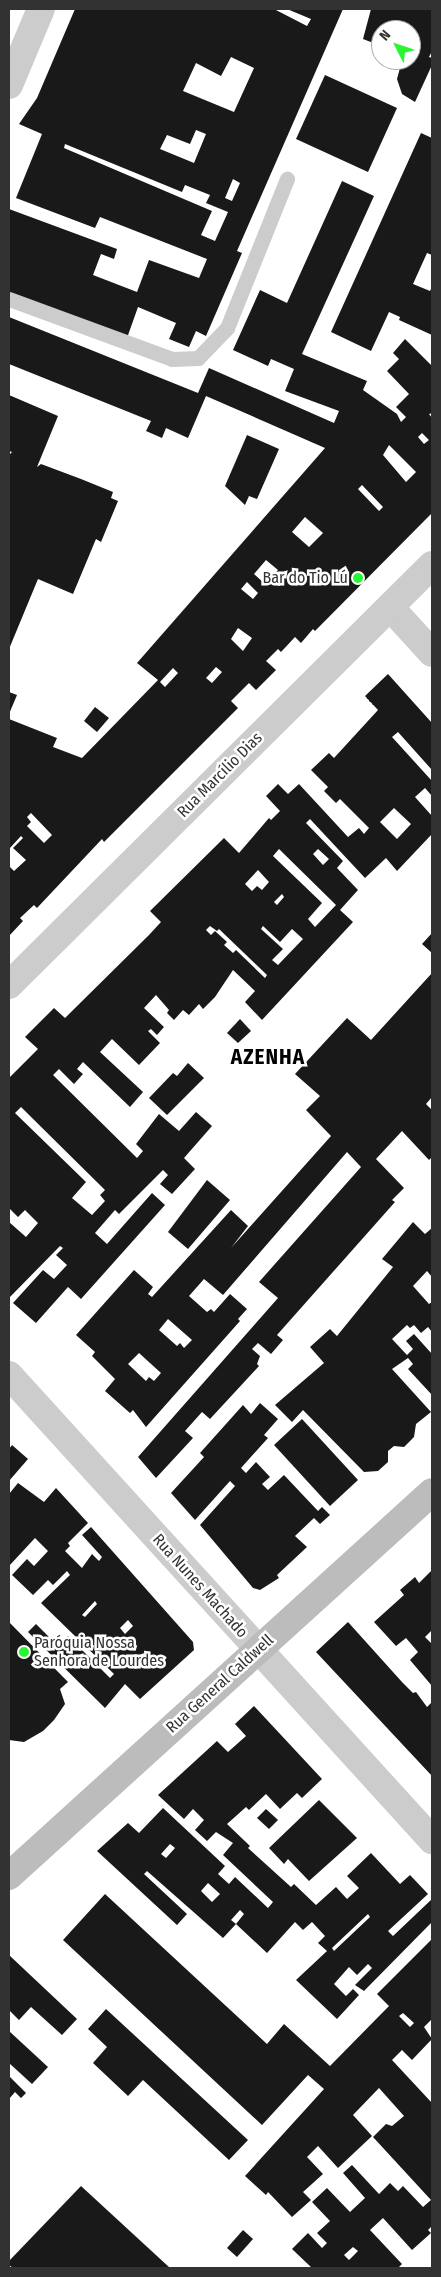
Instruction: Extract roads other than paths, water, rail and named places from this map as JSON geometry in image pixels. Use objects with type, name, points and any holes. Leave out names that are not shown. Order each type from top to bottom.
[{"type":"street","points":[[9,84],[41,9]]},
{"type":"street","name":"Rua Marcílio Dias","points":[[9,985],[432,565]]},
{"type":"street","points":[[390,607],[432,653]]},
{"type":"street","name":"Rua Nunes Machado","points":[[9,1375],[432,1840]]},
{"type":"street","name":"Rua General Caldwell","points":[[9,1876],[432,1492]]},
{"type":"lane","points":[[9,299],[172,359],[198,358],[227,328],[287,179]]},
{"type":"place","name":"Bar do Tio Lú","points":[[358,578]]},
{"type":"place","name":"Paróquia Nossa Senhora de Lourdes","points":[[24,1652]]},
{"type":"district","name":"AZENHA","points":[[268,1057]]}]
